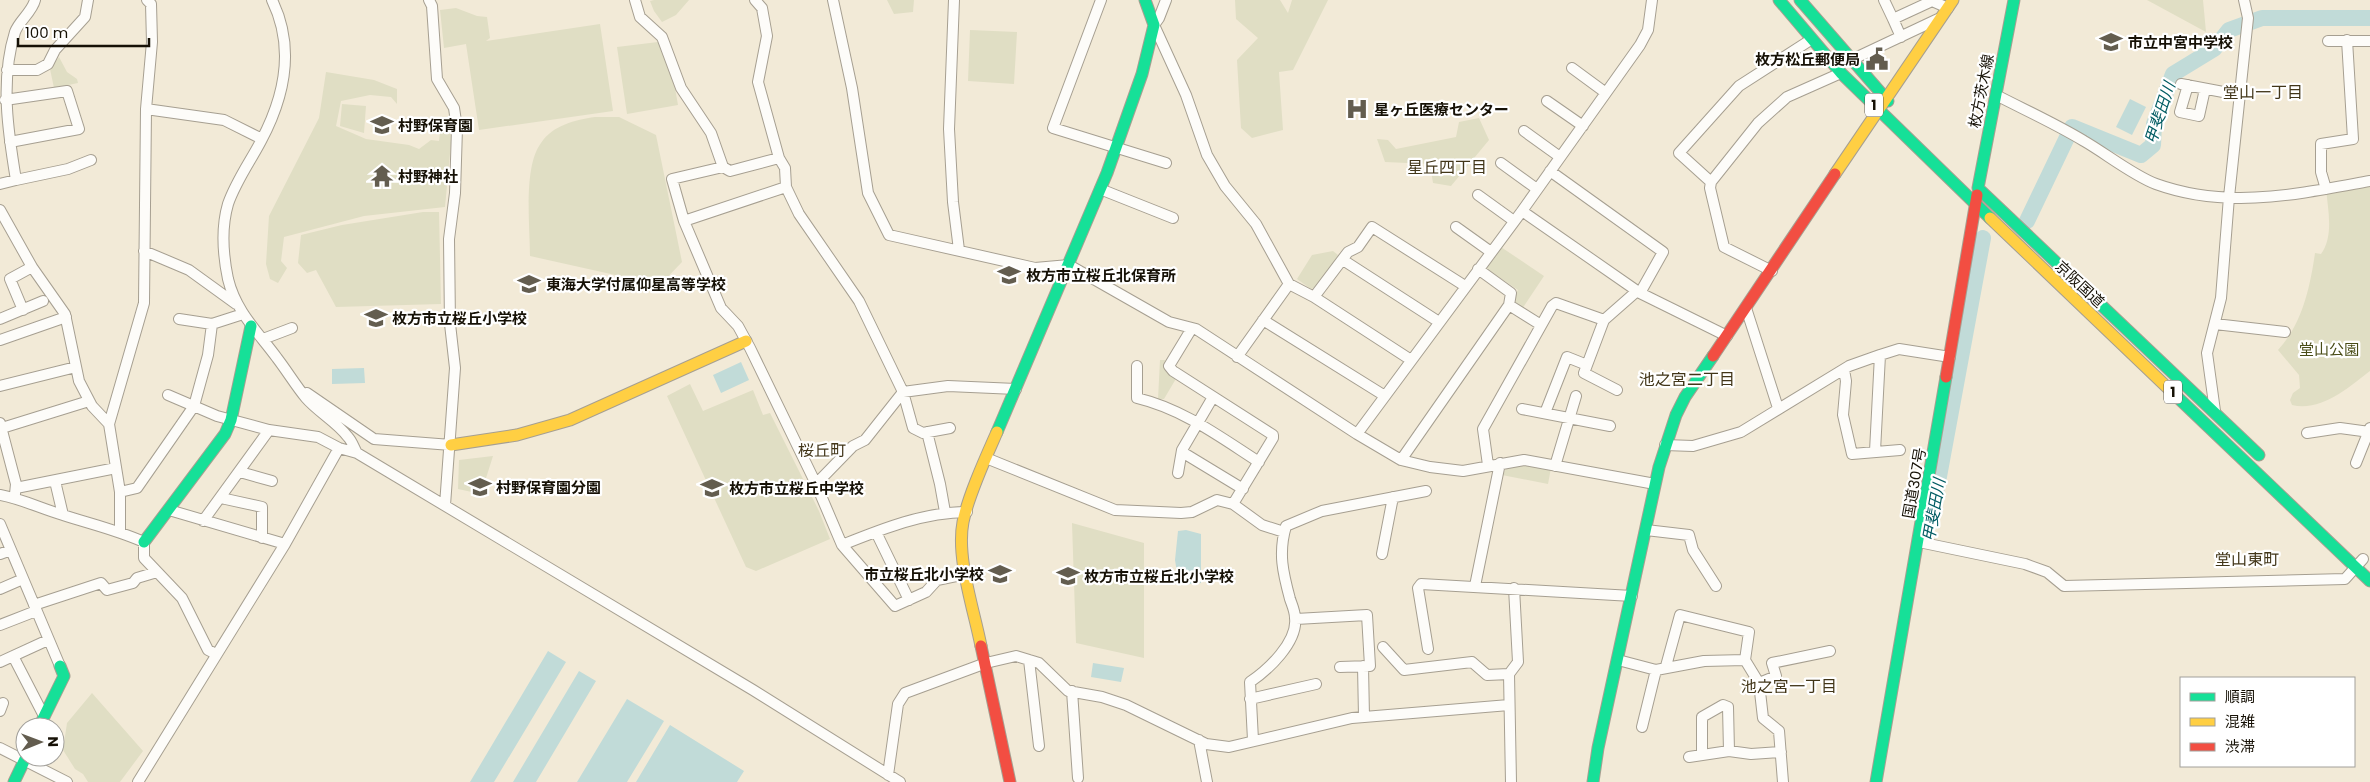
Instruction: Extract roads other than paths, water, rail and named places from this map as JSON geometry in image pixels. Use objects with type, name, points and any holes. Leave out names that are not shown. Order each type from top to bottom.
[{"type":"main road","points":[[1010,782],[966,574],[962,546],[964,522],[986,458],[1100,189],[1142,74],[1154,25],[1145,0]]},
{"type":"main road","name":"京阪国道","points":[[1779,0],[1841,73],[1975,204],[2370,581]]},
{"type":"main road","name":"1","points":[[1800,0],[1851,60],[1897,109]]},
{"type":"main road","name":"枚方茨木線","points":[[1978,188],[2014,0]]},
{"type":"main road","points":[[1592,782],[1655,484],[1665,445],[1676,415],[1685,398],[1947,9]]},
{"type":"main road","name":"京阪国道","points":[[1965,175],[2216,412],[2265,461]]},
{"type":"main road","name":"国道307号","points":[[1876,782],[1919,542],[1978,188]]},
{"type":"main road","points":[[144,542],[225,434],[232,420],[250,326]]},
{"type":"main road","points":[[451,445],[517,435],[570,420],[746,341]]},
{"type":"main road","points":[[2335,531],[2367,562]]},
{"type":"main road","points":[[44,716],[64,676],[60,666]]},
{"type":"main road","points":[[14,782],[21,767]]},
{"type":"street","points":[[16,180],[5,100],[7,70],[15,32],[35,0]]},
{"type":"street","points":[[7,70],[37,70],[48,64],[55,50],[85,17],[88,0]]},
{"type":"street","points":[[120,531],[120,492],[109,424],[143,308],[146,109],[152,42],[151,4],[147,0]]},
{"type":"street","points":[[272,0],[280,16],[285,48],[285,79],[262,139],[235,186],[224,222],[224,252],[228,279],[236,304],[250,326],[263,339],[307,399],[348,437],[357,453]]},
{"type":"street","points":[[430,0],[437,79],[454,108],[456,128],[455,193],[448,239],[450,324],[455,368],[451,445],[445,505]]},
{"type":"street","points":[[635,0],[640,17],[662,37],[681,88],[711,133],[723,166],[730,171],[780,158]]},
{"type":"street","points":[[755,0],[762,8],[767,36],[758,82],[780,158],[785,168],[786,188],[798,214],[858,302],[903,392],[913,428],[922,433],[950,428]]},
{"type":"street","points":[[833,0],[852,88],[868,193],[882,225],[889,235],[1035,268],[1069,265],[1169,322],[1192,328],[1357,434],[1401,460],[1430,467],[1463,471],[1524,460],[1655,484]]},
{"type":"street","points":[[954,0],[949,129],[953,202],[959,250]]},
{"type":"street","points":[[1101,0],[1053,128],[1166,163]]},
{"type":"street","points":[[1166,0],[1154,25],[1186,95],[1207,155],[1225,186],[1256,224],[1289,284],[1314,297],[1411,360]]},
{"type":"street","points":[[1357,434],[1464,286],[1522,211],[1640,45],[1648,30],[1652,0]]},
{"type":"street","points":[[1884,0],[1901,36]]},
{"type":"street","points":[[2216,412],[2207,353],[2221,298],[2229,197],[2248,18],[2244,0]]},
{"type":"street","points":[[1893,19],[1932,1],[1947,9]]},
{"type":"street","points":[[1851,60],[1901,36],[1947,9]]},
{"type":"street","points":[[1712,182],[1679,153],[1739,86],[1812,39]]},
{"type":"street","points":[[2328,42],[2347,40],[2370,41]]},
{"type":"street","points":[[2326,189],[2321,172],[2321,144],[2353,140],[2347,40]]},
{"type":"street","points":[[1572,68],[1606,93]]},
{"type":"street","points":[[1772,271],[1724,247],[1710,188],[1712,182],[1758,123],[1787,97],[1841,73]]},
{"type":"street","points":[[2205,89],[2199,116],[2180,112],[2184,85],[2239,95]]},
{"type":"street","points":[[5,100],[67,91],[78,129],[10,142]]},
{"type":"street","points":[[1996,95],[2081,139],[2154,183],[2208,196],[2270,198],[2370,181]]},
{"type":"street","points":[[1547,101],[1583,126]]},
{"type":"street","points":[[146,109],[224,120],[262,139]]},
{"type":"street","points":[[1524,131],[1560,158]]},
{"type":"street","points":[[0,184],[68,169],[91,160]]},
{"type":"street","points":[[1502,164],[1537,189]]},
{"type":"street","points":[[723,166],[672,179],[684,221],[721,308],[738,326],[746,341],[816,484],[842,545],[895,606],[926,592],[937,580],[966,574]]},
{"type":"street","points":[[1550,171],[1663,252],[1639,292],[1604,320],[1587,365],[1584,374],[1617,390]]},
{"type":"street","points":[[684,221],[786,188]]},
{"type":"street","points":[[1100,189],[1173,218]]},
{"type":"street","points":[[1478,195],[1514,221]]},
{"type":"street","points":[[0,210],[32,267],[49,287],[66,317],[79,381],[89,401],[109,424]]},
{"type":"street","points":[[1522,211],[1639,292],[1727,336]]},
{"type":"street","points":[[1314,297],[1348,252],[1358,247],[1372,227],[1464,286]]},
{"type":"street","points":[[1456,227],[1491,252]]},
{"type":"street","points":[[144,251],[189,270],[236,304]]},
{"type":"street","points":[[1343,260],[1439,322]]},
{"type":"street","points":[[23,310],[10,280],[32,267]]},
{"type":"street","points":[[1401,460],[1509,305],[1511,293],[1478,270]]},
{"type":"street","points":[[1237,357],[1289,284]]},
{"type":"street","points":[[0,319],[43,301]]},
{"type":"street","points":[[1488,465],[1484,429],[1552,306],[1556,303],[1604,320]]},
{"type":"street","points":[[1509,305],[1541,324]]},
{"type":"street","points":[[1746,308],[1778,408]]},
{"type":"street","points":[[179,319],[212,324],[243,314]]},
{"type":"street","points":[[0,340],[66,317]]},
{"type":"street","points":[[1263,320],[1385,396]]},
{"type":"street","points":[[120,492],[137,488],[194,406],[208,355],[212,324]]},
{"type":"street","points":[[2215,324],[2285,332]]},
{"type":"street","points":[[263,339],[292,328]]},
{"type":"street","points":[[1192,328],[1169,366],[1173,371],[1273,435],[1274,438],[1233,504]]},
{"type":"street","points":[[1665,445],[1693,446],[1741,432],[1844,370],[1899,349],[1950,357]]},
{"type":"street","points":[[1874,451],[1880,355]]},
{"type":"street","points":[[1545,413],[1567,357],[1587,365]]},
{"type":"street","points":[[1137,366],[1137,398],[1162,404],[1198,422],[1259,462]]},
{"type":"street","points":[[0,386],[76,367]]},
{"type":"street","points":[[1844,370],[1846,380],[1843,415],[1852,454],[1900,450]]},
{"type":"street","points":[[816,484],[854,446],[865,440],[903,392],[948,386],[1016,388]]},
{"type":"street","points":[[300,389],[320,400],[374,439],[451,445]]},
{"type":"street","points":[[168,395],[232,420],[269,430],[318,437],[339,448],[357,453],[753,690],[900,782]]},
{"type":"street","points":[[1555,466],[1568,417],[1576,396]]},
{"type":"street","points":[[1178,473],[1182,452],[1213,397]]},
{"type":"street","points":[[16,493],[1,426],[89,401]]},
{"type":"street","points":[[1522,409],[1610,426]]},
{"type":"street","points":[[2307,433],[2340,428],[2370,431],[2356,463]]},
{"type":"street","points":[[203,522],[269,430]]},
{"type":"street","points":[[927,432],[945,512]]},
{"type":"street","points":[[138,782],[285,544],[339,448]]},
{"type":"street","points":[[1182,452],[1243,489]]},
{"type":"street","points":[[986,458],[1115,510],[1192,512],[1217,500],[1233,504],[1262,525],[1284,532]]},
{"type":"street","points":[[1475,586],[1500,463]]},
{"type":"street","points":[[0,495],[16,493],[56,481],[116,468]]},
{"type":"street","points":[[240,472],[272,481]]},
{"type":"street","points":[[56,481],[63,515]]},
{"type":"street","points":[[1253,740],[1250,682],[1271,667],[1291,637],[1296,619],[1280,563],[1286,526],[1322,511],[1426,491]]},
{"type":"street","points":[[16,493],[63,515],[120,531],[144,542],[144,558],[182,598],[208,650],[216,654]]},
{"type":"street","points":[[1382,554],[1392,497]]},
{"type":"street","points":[[222,498],[262,507],[262,538]]},
{"type":"street","points":[[169,510],[203,522],[285,544]]},
{"type":"street","points":[[842,545],[876,532],[945,512],[967,512]]},
{"type":"street","points":[[0,524],[60,666]]},
{"type":"street","points":[[1646,530],[1689,535],[1693,550],[1716,586]]},
{"type":"street","points":[[876,532],[909,600]]},
{"type":"street","points":[[1919,542],[2025,564],[2047,572],[2064,586],[2345,579],[2356,568],[2367,562]]},
{"type":"street","points":[[0,554],[11,550]]},
{"type":"street","points":[[0,625],[35,608],[101,582],[107,590],[132,583],[137,578],[157,572]]},
{"type":"street","points":[[0,589],[23,579]]},
{"type":"street","points":[[1428,649],[1418,588],[1421,584],[1632,596]]},
{"type":"street","points":[[1511,782],[1509,674],[1518,662],[1514,588]]},
{"type":"street","points":[[1642,727],[1680,614],[1749,632],[1746,660],[1759,683],[1763,718],[1779,731],[1783,782]]},
{"type":"street","points":[[1296,619],[1368,615],[1370,666],[1340,667]]},
{"type":"street","points":[[0,662],[48,640]]},
{"type":"street","points":[[1383,647],[1404,670],[1472,662],[1487,675],[1509,674]]},
{"type":"street","points":[[1759,683],[1776,676],[1772,663],[1830,651]]},
{"type":"street","points":[[13,656],[44,716]]},
{"type":"street","points":[[888,775],[898,704],[906,692],[986,663],[1016,656],[1039,663],[1068,691],[1102,697],[1126,705],[1206,744],[1229,747],[1253,740],[1364,717],[1509,705]]},
{"type":"street","points":[[1029,660],[1038,746]]},
{"type":"street","points":[[1618,660],[1661,668],[1704,661],[1746,660]]},
{"type":"street","points":[[1363,666],[1364,717]]},
{"type":"street","points":[[1250,699],[1316,684]]},
{"type":"street","points":[[1072,691],[1078,778]]},
{"type":"street","points":[[1702,754],[1702,717],[1723,705],[1728,707],[1729,751]]},
{"type":"street","points":[[1199,740],[1207,782]]},
{"type":"street","points":[[0,748],[15,754]]},
{"type":"street","points":[[1689,757],[1729,751],[1751,754],[1781,752]]},
{"type":"street","points":[[41,767],[67,782]]},
{"type":"water","points":[[2130,99],[2146,107],[2132,135],[2116,127]]},
{"type":"water","points":[[741,362],[749,380],[721,393],[713,375]]},
{"type":"water","points":[[364,368],[365,383],[332,384],[332,369]]},
{"type":"water","points":[[1186,530],[1201,534],[1201,583],[1179,585],[1175,560],[1178,531]]},
{"type":"water","points":[[548,651],[566,662],[494,782],[470,782]]},
{"type":"water","points":[[1093,663],[1124,668],[1121,682],[1091,677]]},
{"type":"water","points":[[579,671],[596,681],[536,782],[513,782]]},
{"type":"water","points":[[627,699],[664,721],[627,782],[577,782]]},
{"type":"water","points":[[670,725],[744,771],[737,782],[636,782]]},
{"type":"waterway","name":"甲斐田川","points":[[2027,221],[2072,127],[2141,155],[2153,145],[2154,124],[2173,74],[2214,49],[2229,30],[2262,18],[2370,18]]},
{"type":"waterway","name":"甲斐田川","points":[[1933,509],[1983,238]]},
{"type":"place","name":"市立中宮中学校","points":[[2111,42]]},
{"type":"place","name":"枚方松丘郵便局","points":[[1877,59]]},
{"type":"place","name":"星ヶ丘医療センター","points":[[1357,109]]},
{"type":"place","name":"村野保育園","points":[[382,125]]},
{"type":"place","name":"村野神社","points":[[382,176]]},
{"type":"place","name":"枚方市立桜丘北保育所","points":[[1009,275]]},
{"type":"place","name":"東海大学付属仰星高等学校","points":[[529,284]]},
{"type":"place","name":"枚方市立桜丘小学校","points":[[376,318]]},
{"type":"place","name":"村野保育園分園","points":[[480,487]]},
{"type":"place","name":"枚方市立桜丘中学校","points":[[712,488]]},
{"type":"place","name":"市立桜丘北小学校","points":[[1000,574]]},
{"type":"place","name":"枚方市立桜丘北小学校","points":[[1068,576]]},
{"type":"district","name":"堂山一丁目","points":[[2263,92]]},
{"type":"district","name":"星丘四丁目","points":[[1447,167]]},
{"type":"district","name":"池之宮二丁目","points":[[1687,379]]},
{"type":"district","name":"桜丘町","points":[[822,450]]},
{"type":"district","name":"堂山東町","points":[[2247,559]]},
{"type":"district","name":"池之宮一丁目","points":[[1789,686]]},
{"type":"park label","name":"堂山公園","points":[[2329,349]]}]
